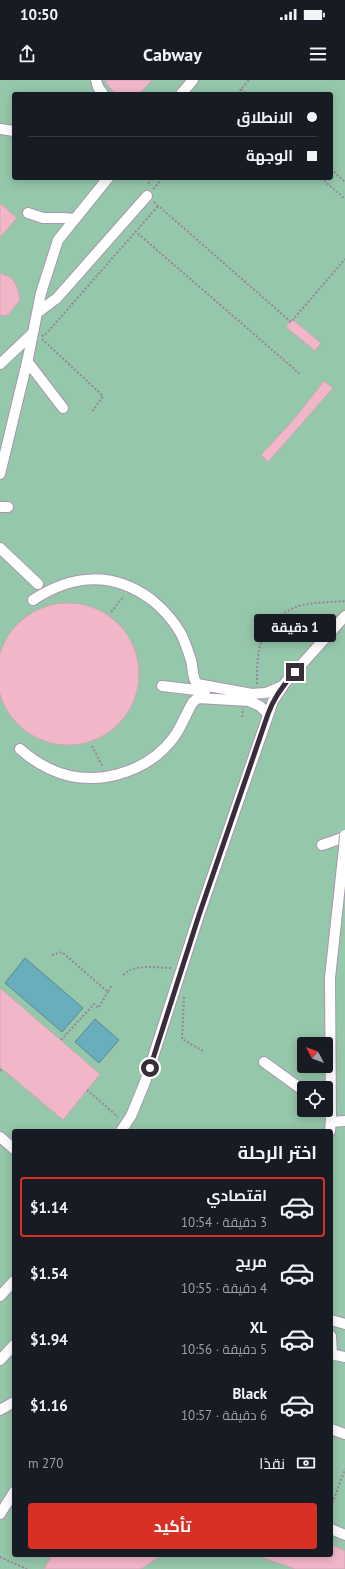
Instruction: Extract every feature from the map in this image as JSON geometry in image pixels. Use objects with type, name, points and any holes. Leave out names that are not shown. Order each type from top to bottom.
[{"type":"street","points":[[96,80],[102,92]]},
{"type":"street","points":[[183,92],[193,80]]},
{"type":"street","points":[[0,129],[12,131]]},
{"type":"street","points":[[0,474],[2,454],[27,361],[41,293],[58,240],[106,180]]},
{"type":"street","points":[[37,313],[57,298],[147,196]]},
{"type":"street","points":[[28,213],[43,218],[74,219]]},
{"type":"street","points":[[0,364],[33,333]]},
{"type":"street","points":[[27,361],[63,408]]},
{"type":"street","points":[[0,548],[38,584]]},
{"type":"street","points":[[33,600],[48,590],[80,580],[98,579],[131,587],[159,605],[176,626],[187,646],[194,678],[197,684],[225,694]]},
{"type":"street","points":[[123,1127],[139,1098],[145,1082],[273,701],[285,683],[345,616]]},
{"type":"street","points":[[162,686],[244,696],[266,693],[279,688],[285,683]]},
{"type":"street","points":[[20,749],[34,761],[51,770],[70,776],[89,778],[108,777],[127,772],[145,763],[161,752],[174,737],[196,700],[202,697],[225,694]]},
{"type":"street","points":[[244,696],[260,706],[268,714]]},
{"type":"street","points":[[322,845],[345,836],[330,978],[329,1081]]},
{"type":"street","points":[[264,1062],[297,1086]]},
{"type":"street","points":[[330,1117],[331,1127],[345,1121]]},
{"type":"street","points":[[0,1137],[12,1147]]},
{"type":"street","points":[[0,1296],[12,1283]]},
{"type":"street","points":[[333,1321],[345,1324]]},
{"type":"street","points":[[0,1360],[12,1347]]},
{"type":"street","points":[[333,1354],[345,1357]]},
{"type":"street","points":[[0,1410],[12,1403]]},
{"type":"street","points":[[333,1430],[345,1434]]},
{"type":"street","points":[[0,1514],[12,1495]]},
{"type":"street","points":[[333,1530],[345,1535]]},
{"type":"path","points":[[239,92],[249,80]]},
{"type":"path","points":[[241,89],[245,92]]},
{"type":"path","points":[[333,171],[345,182]]},
{"type":"path","points":[[148,180],[151,191],[161,180]]},
{"type":"path","points":[[323,180],[345,199]]},
{"type":"path","points":[[147,196],[290,322],[345,259]]},
{"type":"path","points":[[92,412],[103,396],[40,337],[45,335],[158,206]]},
{"type":"path","points":[[135,231],[300,374]]},
{"type":"path","points":[[111,612],[131,587]]},
{"type":"path","points":[[242,717],[246,682],[257,684],[259,648],[265,634],[274,621],[286,612],[300,605],[345,601]]},
{"type":"path","points":[[92,746],[108,777]]},
{"type":"path","points":[[52,955],[62,952],[108,992]]},
{"type":"path","points":[[123,974],[129,970],[137,968],[183,967]]},
{"type":"path","points":[[61,1040],[94,1004],[98,1008],[105,1000],[112,984]]},
{"type":"path","points":[[184,994],[182,1038],[203,1051]]},
{"type":"path","points":[[87,1090],[123,1127]]},
{"type":"path","points":[[333,1502],[345,1469]]},
{"type":"path","points":[[0,1557],[27,1569]]},
{"type":"shaded area","points":[[0,80],[345,80],[345,1569],[0,1569]]},
{"type":"shaded area","points":[[25,958],[83,1008],[62,1032],[5,983]]},
{"type":"shaded area","points":[[95,1019],[119,1040],[99,1063],[75,1042]]},
{"type":"building","points":[[105,80],[152,80],[140,92],[114,92]]},
{"type":"building","points":[[0,203],[17,218],[0,237]]},
{"type":"building","points":[[0,273],[12,278],[17,287],[20,300],[8,315],[0,316]]},
{"type":"building","points":[[292,319],[321,343],[315,351],[286,327]]},
{"type":"building","points":[[324,381],[333,388],[268,462],[261,455],[295,418]]},
{"type":"building","points":[[54,604],[82,604],[89,606],[113,619],[127,635],[136,653],[139,667],[139,681],[136,695],[123,719],[107,733],[82,744],[54,744],[29,733],[13,719],[-1,692],[-1,656],[9,635],[23,619],[47,606]]},
{"type":"building","points":[[0,988],[100,1074],[63,1120],[0,1067]]},
{"type":"building","points":[[333,1545],[345,1551],[345,1569],[295,1569],[261,1557],[333,1557]]},
{"type":"building","points":[[51,1557],[159,1557],[141,1569],[44,1569]]},
{"type":"route","points":[[150,1068],[199,915],[268,714],[279,691],[295,672]]}]
